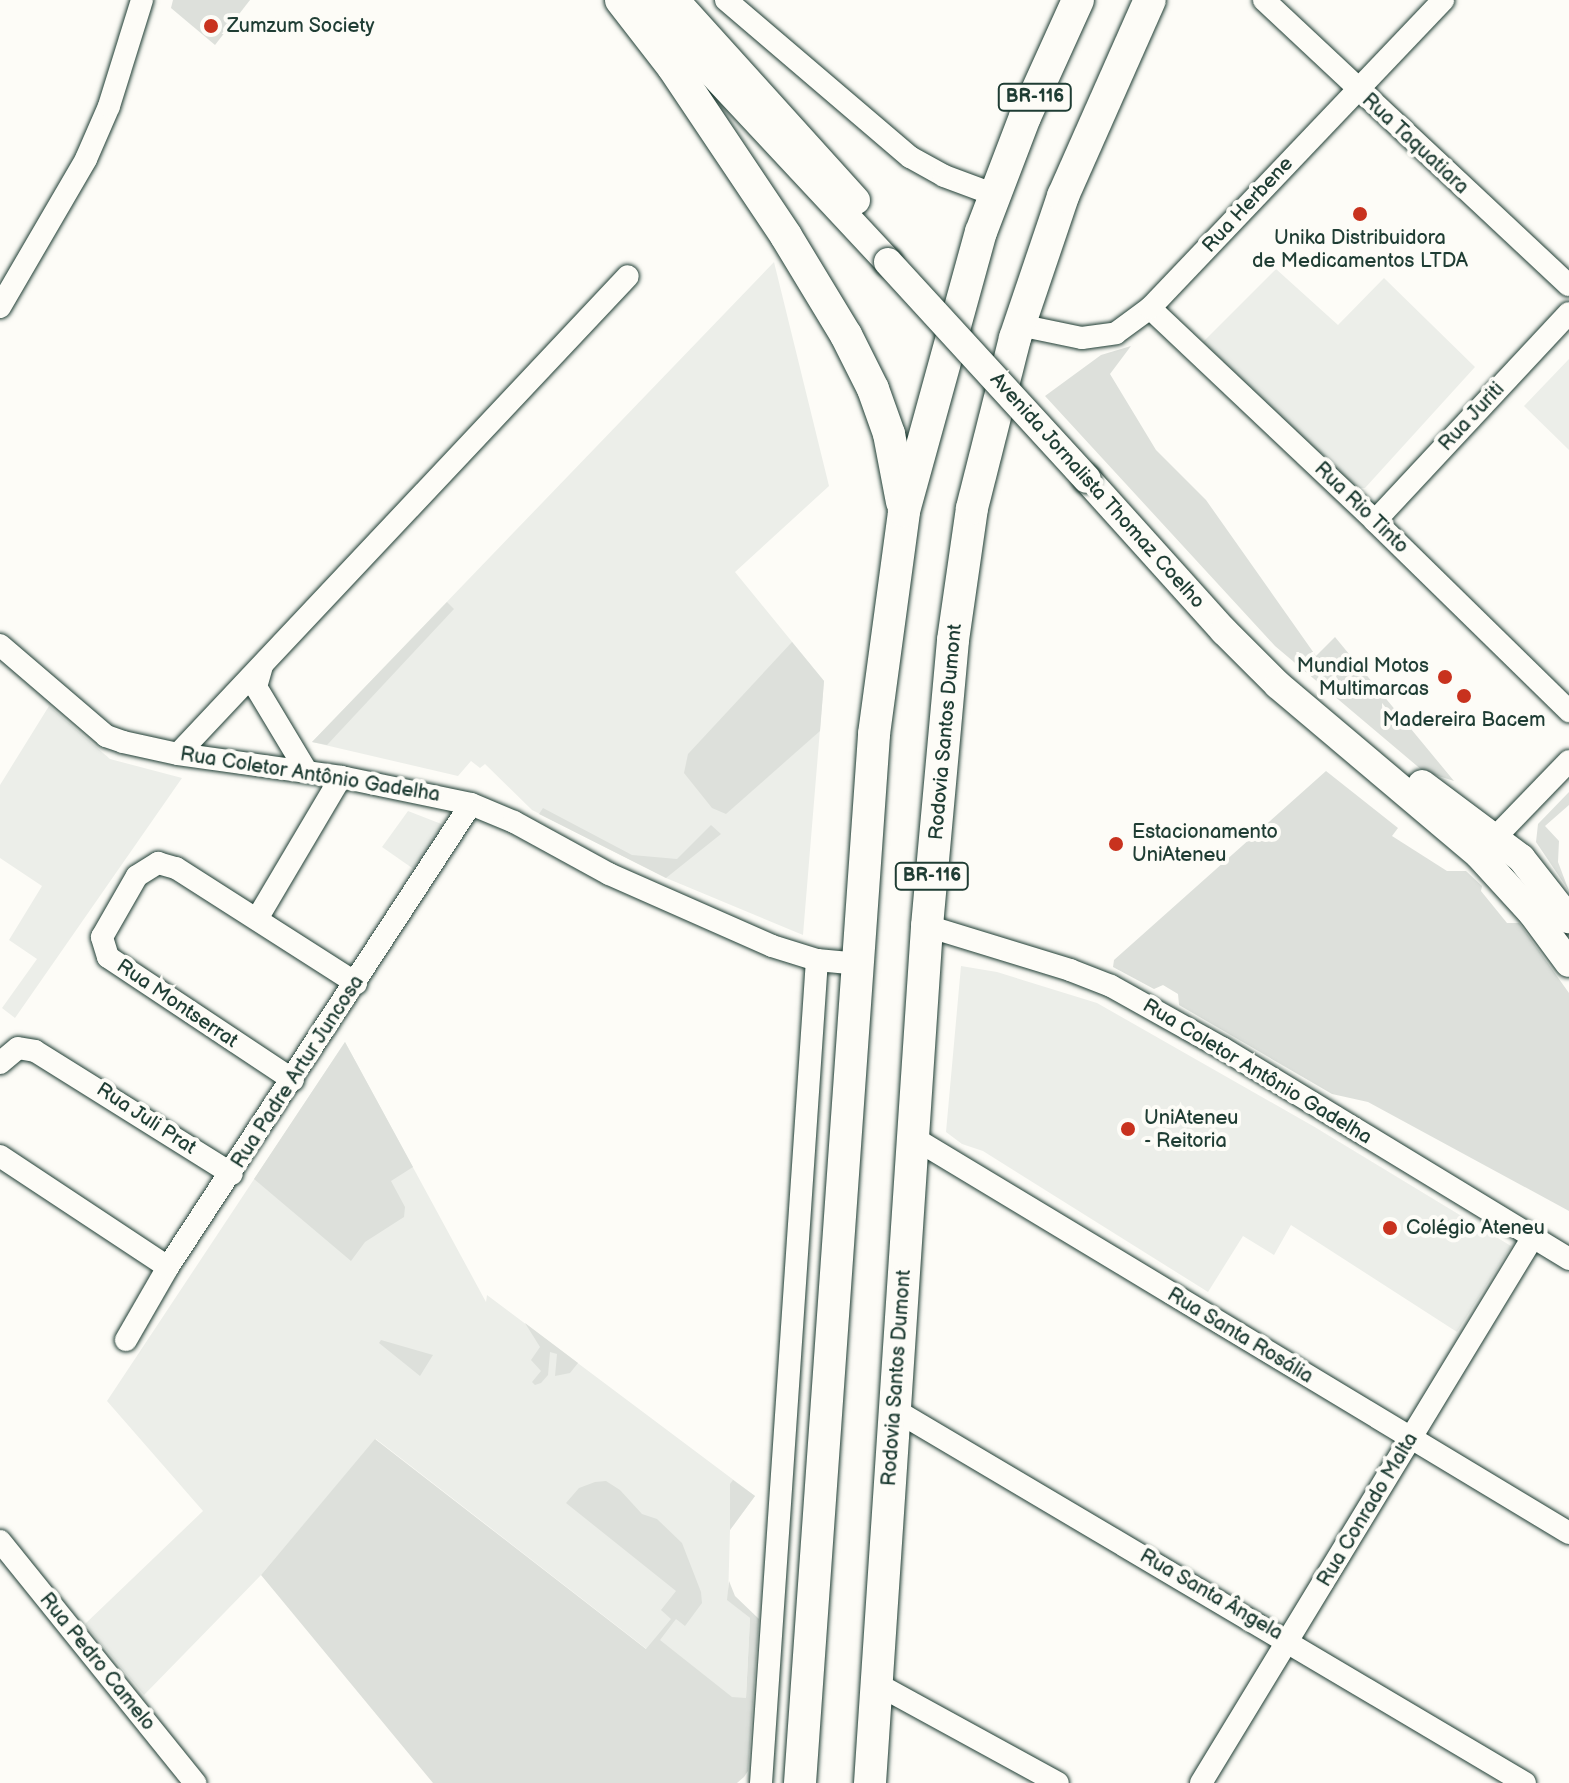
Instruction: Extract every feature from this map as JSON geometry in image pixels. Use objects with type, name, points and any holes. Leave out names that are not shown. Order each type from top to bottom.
[{"type":"highway","points":[[621,0],[673,67],[786,236],[846,335],[889,434],[904,511]]},
{"type":"highway","name":"BR-116","points":[[801,1774],[874,734],[904,511],[944,355],[995,195],[1078,0]]},
{"type":"highway","name":"Rodovia Santos Dumont","points":[[870,1783],[927,926],[953,640],[972,508],[1019,325],[1063,196],[1150,0]]},
{"type":"main road","name":"Avenida Jornalista Thomaz Coelho","points":[[644,0],[895,256]]},
{"type":"main road","name":"Avenida Jornalista Thomaz Coelho","points":[[675,0],[895,256],[1092,474],[1296,679],[1444,802],[1487,846],[1569,963]]},
{"type":"main road","name":"Avenida Jornalista Thomaz Coelho","points":[[1487,846],[1534,871],[1569,919]]},
{"type":"street","points":[[0,307],[86,159],[109,106],[142,0]]},
{"type":"street","points":[[726,0],[910,157],[944,176],[995,195]]},
{"type":"street","name":"Rua Taquatiara","points":[[1264,0],[1569,285]]},
{"type":"street","name":"Rua Herbene","points":[[1019,325],[1082,338],[1116,333],[1150,308],[1443,0]]},
{"type":"street","points":[[178,754],[628,276]]},
{"type":"street","name":"Rua Rio Tinto","points":[[1150,308],[1375,521],[1569,711]]},
{"type":"street","name":"Rua Juriti","points":[[1375,521],[1569,313]]},
{"type":"street","name":"Rua Coletor Antônio Gadelha","points":[[0,645],[106,736],[178,754],[341,777],[471,804],[686,909],[772,946],[817,960],[860,964]]},
{"type":"street","points":[[262,665],[256,687],[307,772]]},
{"type":"street","points":[[1487,846],[1569,761]]},
{"type":"street","points":[[341,777],[257,919],[356,983]]},
{"type":"street","name":"Rua Padre Artur Juncosa","points":[[126,1340],[168,1267],[232,1174],[471,804]]},
{"type":"street","name":"Rua Montserrat","points":[[257,919],[188,876],[158,863],[146,867],[137,876],[108,924],[102,948],[119,967],[293,1080]]},
{"type":"street","name":"Rua Coletor Antônio Gadelha","points":[[927,926],[1070,970],[1111,986],[1222,1048],[1569,1259]]},
{"type":"street","points":[[801,1774],[763,1783],[817,960]]},
{"type":"street","name":"Rua Juli Prat","points":[[0,1063],[18,1048],[35,1051],[61,1064],[232,1174]]},
{"type":"street","name":"Rua Santa Rosália","points":[[912,1137],[1569,1533]]},
{"type":"street","points":[[0,1156],[168,1267]]},
{"type":"street","name":"Rua Conrado Malta","points":[[1201,1783],[1533,1237]]},
{"type":"street","name":"Rua Santa Ângela","points":[[895,1410],[1289,1640],[1525,1783]]},
{"type":"street","name":"Rua Pedro Camelo","points":[[0,1541],[195,1783]]},
{"type":"street","points":[[877,1684],[1058,1783]]},
{"type":"shaded area","name":"Zumzum Society","points":[[173,0],[250,0],[215,45],[171,8]]},
{"type":"shaded area","points":[[774,262],[829,486],[735,572],[824,681],[803,935],[666,878],[532,810],[485,764],[480,768],[471,761],[458,776],[312,742]]},
{"type":"shaded area","points":[[1276,269],[1338,325],[1384,278],[1475,367],[1365,488],[1353,488],[1323,454],[1316,452],[1203,342]]},
{"type":"shaded area","points":[[1131,346],[1110,374],[1156,450],[1206,500],[1316,656],[1335,637],[1454,781],[1423,771],[1275,646],[1045,396],[1101,355]]},
{"type":"shaded area","points":[[1569,359],[1569,450],[1524,406]]},
{"type":"shaded area","points":[[447,602],[454,609],[327,745],[312,742]]},
{"type":"shaded area","points":[[792,642],[824,681],[820,731],[726,814],[712,808],[684,773],[688,754]]},
{"type":"shaded area","points":[[49,706],[110,759],[182,778],[15,1018],[2,1008],[37,959],[9,940],[42,886],[0,858],[0,785]]},
{"type":"shaded area","points":[[1326,771],[1398,828],[1392,836],[1447,871],[1466,871],[1482,886],[1481,891],[1507,923],[1519,923],[1569,993],[1569,1211],[1368,1102],[1332,1094],[1179,1005],[1178,994],[1163,985],[1154,989],[1113,967],[1114,960]]},
{"type":"shaded area","points":[[1569,792],[1569,805],[1545,826],[1559,841],[1558,862],[1569,891],[1536,842],[1538,824]]},
{"type":"shaded area","points":[[543,808],[632,855],[677,859],[711,825],[721,834],[666,878],[539,814]]},
{"type":"shaded area","points":[[408,811],[444,825],[415,870],[382,847]]},
{"type":"shaded area","name":"UniAteneu - Reitoria","points":[[961,966],[997,972],[1097,1003],[1313,1126],[1511,1246],[1457,1332],[1291,1225],[1274,1255],[1243,1236],[1208,1292],[983,1151],[962,1144],[946,1132]]},
{"type":"shaded area","points":[[345,1042],[486,1302],[487,1295],[755,1496],[730,1530],[728,1600],[750,1618],[745,1717],[733,1716],[376,1439],[261,1575],[144,1695],[85,1624],[203,1511],[107,1401]]},
{"type":"shaded area","points":[[345,1042],[413,1167],[391,1181],[405,1207],[404,1217],[365,1242],[351,1261],[254,1179]]},
{"type":"shaded area","points":[[525,1323],[578,1363],[570,1373],[555,1376],[557,1354],[550,1352],[548,1375],[541,1383],[535,1385],[532,1382],[541,1371],[531,1360],[540,1347]]},
{"type":"shaded area","points":[[381,1340],[433,1355],[420,1376],[379,1343]]},
{"type":"shaded area","points":[[375,1439],[646,1649],[671,1619],[661,1610],[676,1591],[566,1503],[579,1488],[595,1482],[606,1481],[620,1490],[642,1514],[657,1519],[682,1543],[701,1592],[702,1603],[685,1626],[676,1619],[660,1640],[732,1697],[746,1698],[750,1618],[727,1600],[729,1581],[735,1596],[759,1619],[748,1771],[744,1777],[737,1783],[433,1783],[261,1575]]},
{"type":"shaded area","points":[[733,1480],[755,1496],[730,1530],[730,1484]]},
{"type":"place","name":"Zumzum Society","points":[[211,26]]},
{"type":"place","name":"Unika Distribuidora de Medicamentos LTDA","points":[[1360,214]]},
{"type":"place","name":"Mundial Motos Multimarcas","points":[[1445,677]]},
{"type":"place","name":"Madereira Bacem","points":[[1464,696]]},
{"type":"place","name":"Estacionamento UniAteneu","points":[[1116,844]]},
{"type":"place","name":"UniAteneu - Reitoria","points":[[1128,1129]]},
{"type":"place","name":"Colégio Ateneu","points":[[1390,1228]]}]
